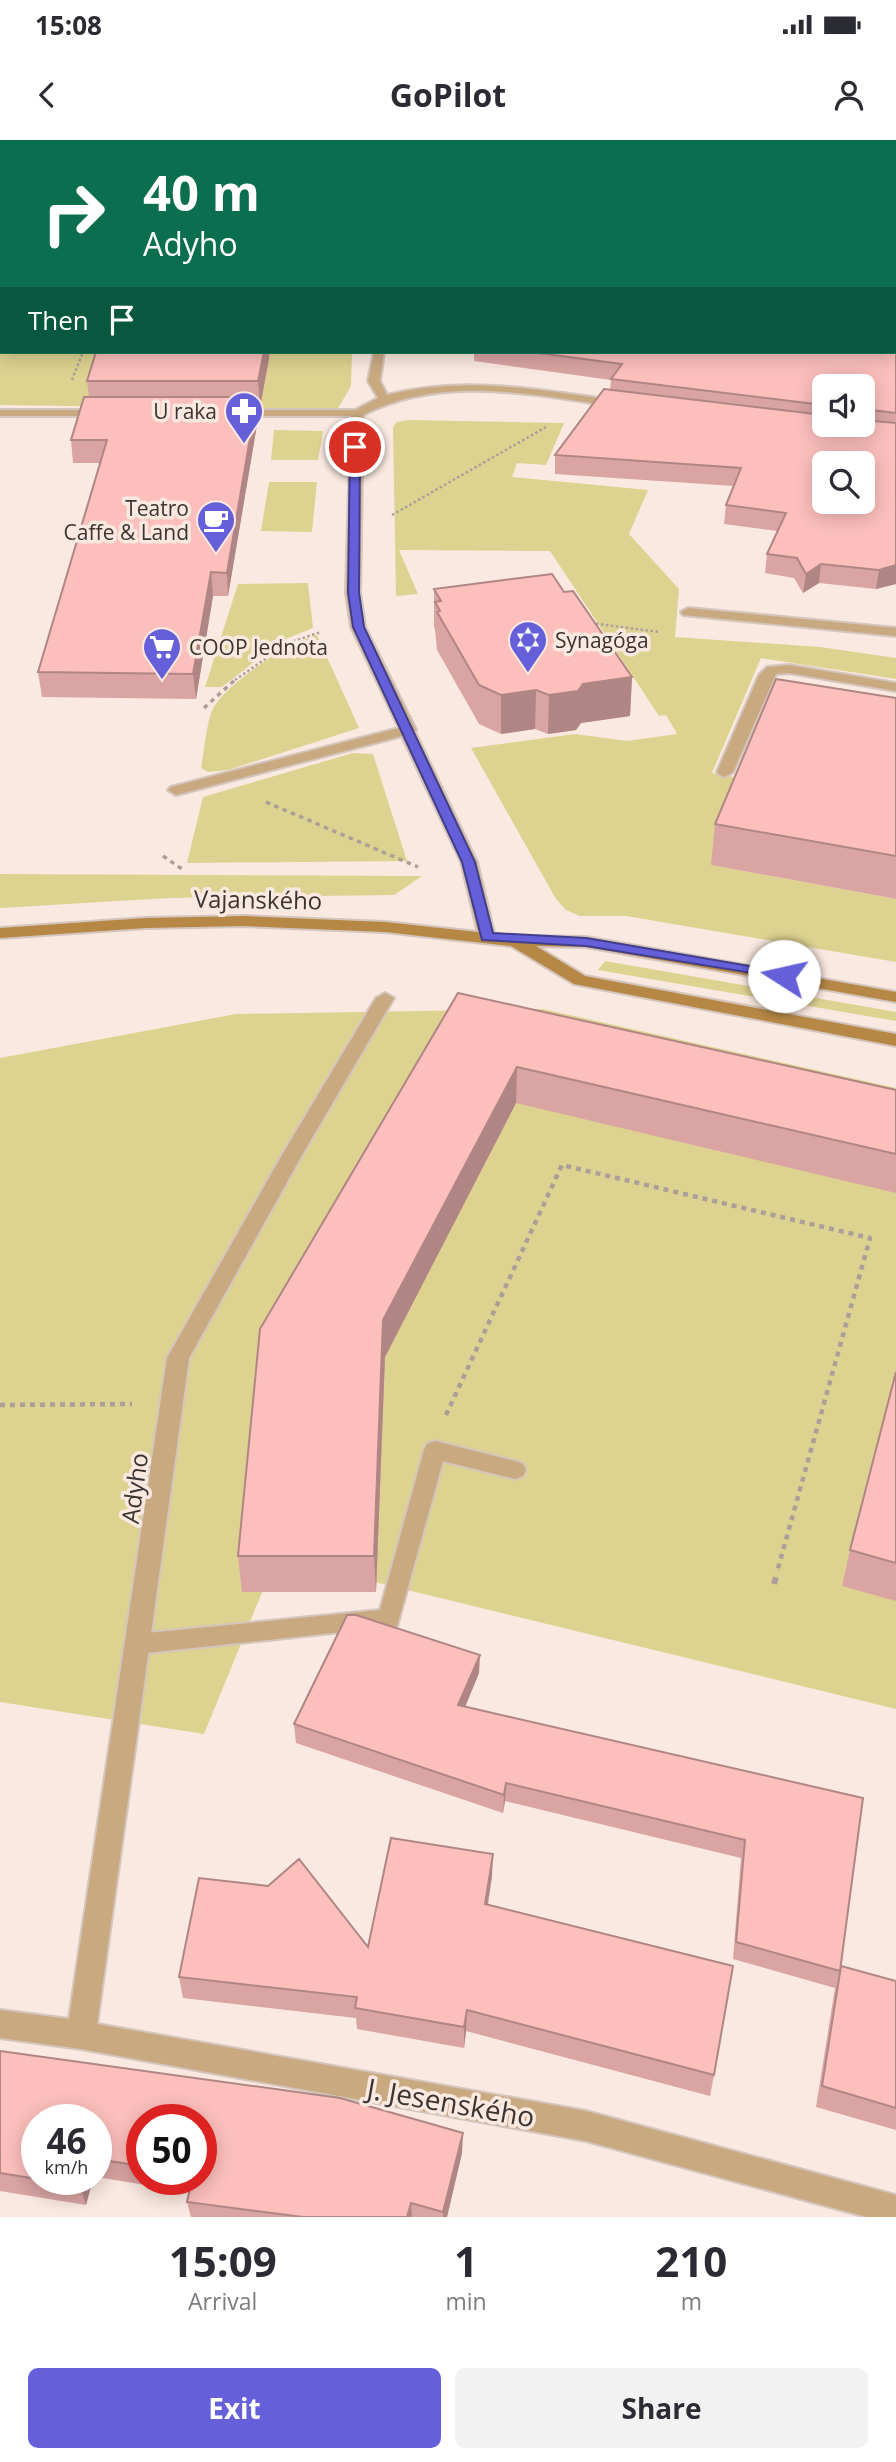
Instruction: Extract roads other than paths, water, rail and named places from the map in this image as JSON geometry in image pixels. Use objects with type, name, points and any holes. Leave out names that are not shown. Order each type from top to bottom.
[{"type":"main road","name":"Vajanského","points":[[0,933],[146,923],[244,921],[385,927],[514,940],[586,942],[896,998]]},
{"type":"main road","name":"Vajanského","points":[[514,940],[580,980],[896,1040]]},
{"type":"street","points":[[379,354],[374,381],[383,398]]},
{"type":"street","points":[[214,413],[357,413],[383,398],[414,390],[500,390],[638,406]]},
{"type":"street","points":[[0,413],[121,413]]},
{"type":"street","points":[[357,413],[354,593],[358,627],[409,730],[469,862],[487,937]]},
{"type":"street","points":[[688,612],[896,632]]},
{"type":"street","points":[[725,772],[766,675],[772,670],[789,669],[896,687]]},
{"type":"street","points":[[176,790],[409,730]]},
{"type":"street","name":"Adyho","points":[[81,2035],[178,1358],[292,1155],[385,998]]},
{"type":"street","points":[[137,1644],[389,1619],[435,1450],[515,1470]]},
{"type":"street","name":"J. Jesenského","points":[[0,2024],[81,2035],[586,2126],[896,2210]]},
{"type":"place","name":"U raka","points":[[244,445]]},
{"type":"place","name":"Teatro Caffe & Land","points":[[216,554]]},
{"type":"place","name":"Synagóga","points":[[528,674]]},
{"type":"place","name":"COOP Jednota","points":[[162,681]]}]
